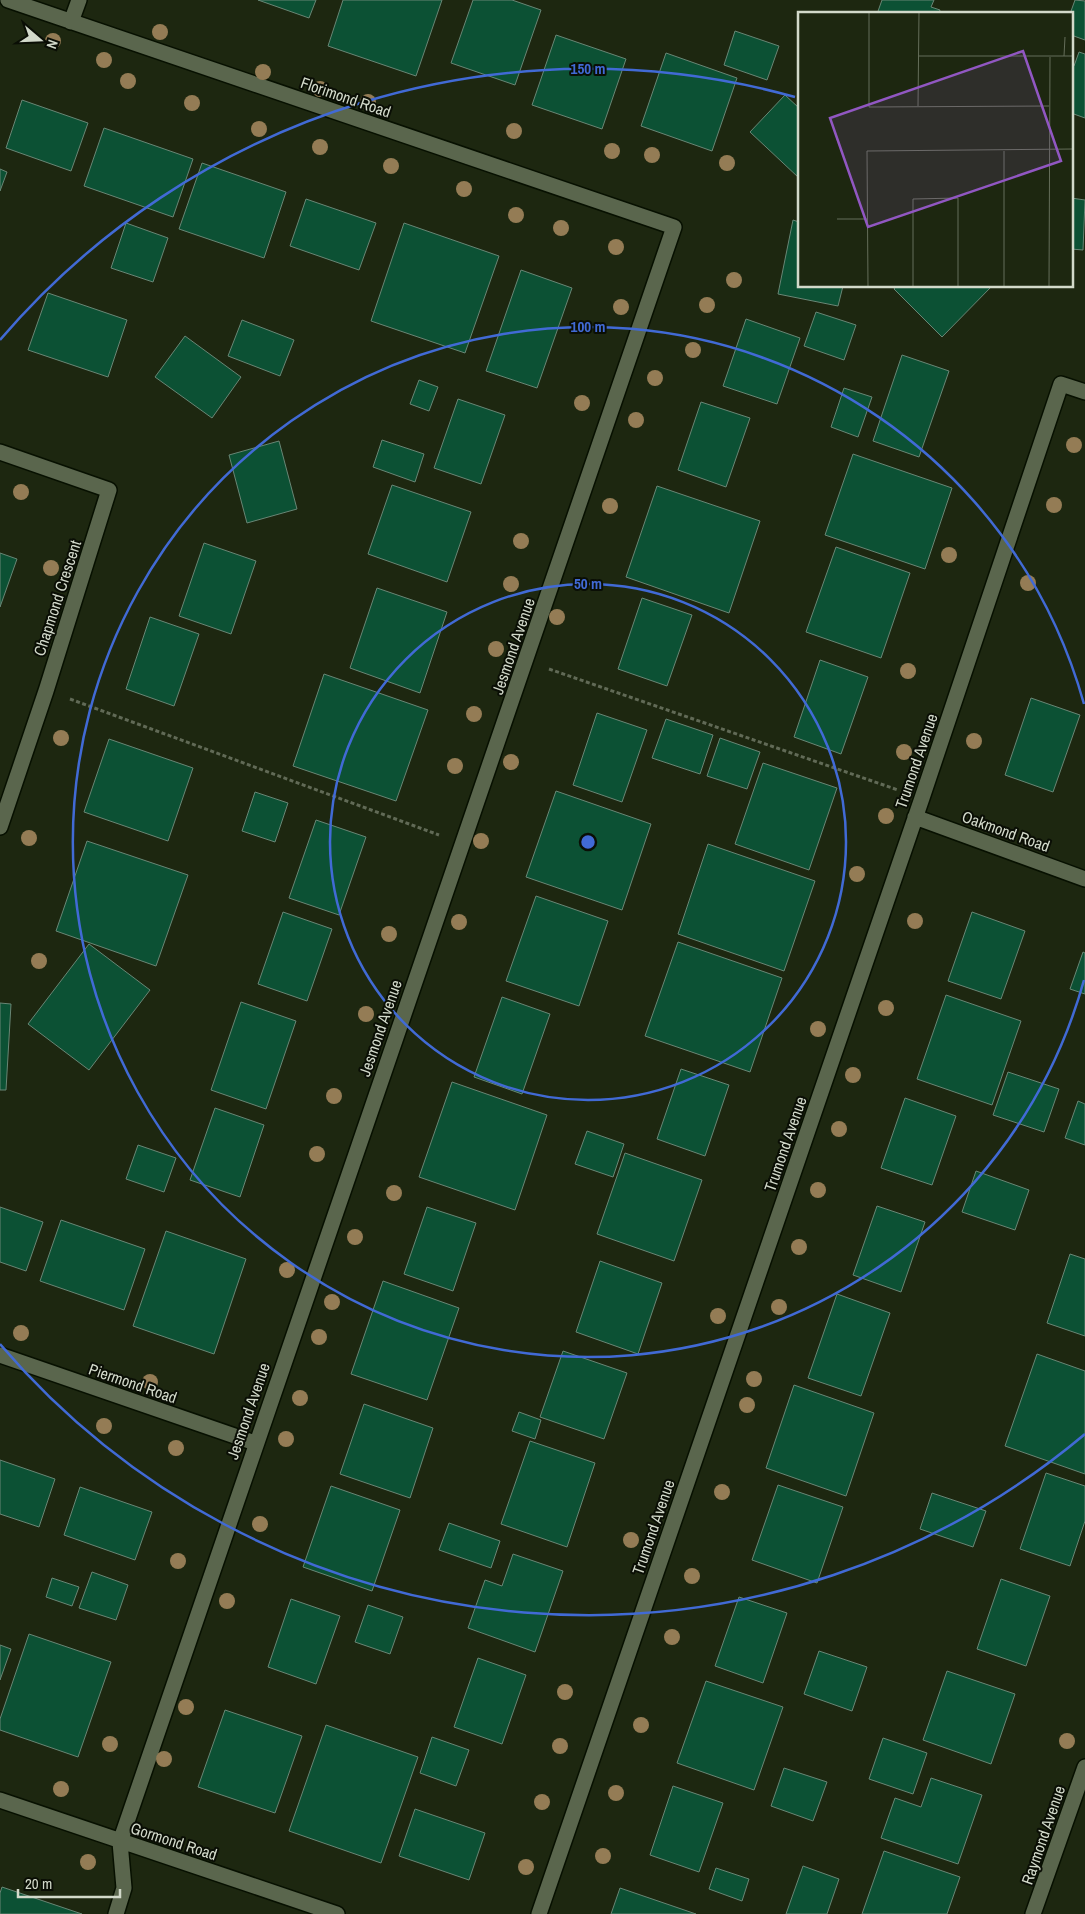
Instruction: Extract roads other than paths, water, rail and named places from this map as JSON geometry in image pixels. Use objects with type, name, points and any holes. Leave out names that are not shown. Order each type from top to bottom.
[{"type":"street","name":"Florimond Road","points":[[8,0],[674,227]]},
{"type":"street","points":[[71,22],[79,0]]},
{"type":"street","name":"Jesmond Avenue","points":[[120,1842],[255,1443],[674,227]]},
{"type":"street","name":"Trumond Avenue","points":[[539,1914],[916,817],[1062,384],[1085,392]]},
{"type":"street","name":"Chapmond Crescent","points":[[0,452],[110,490],[46,691],[0,827]]},
{"type":"street","name":"Oakmond Road","points":[[916,817],[1085,879]]},
{"type":"street","name":"Piermond Road","points":[[0,1355],[255,1443]]},
{"type":"street","name":"Raymond Avenue","points":[[1033,1914],[1085,1767]]},
{"type":"street","name":"Gormond Road","points":[[0,1800],[337,1914]]},
{"type":"street","points":[[116,1914],[124,1888],[120,1842]]}]
